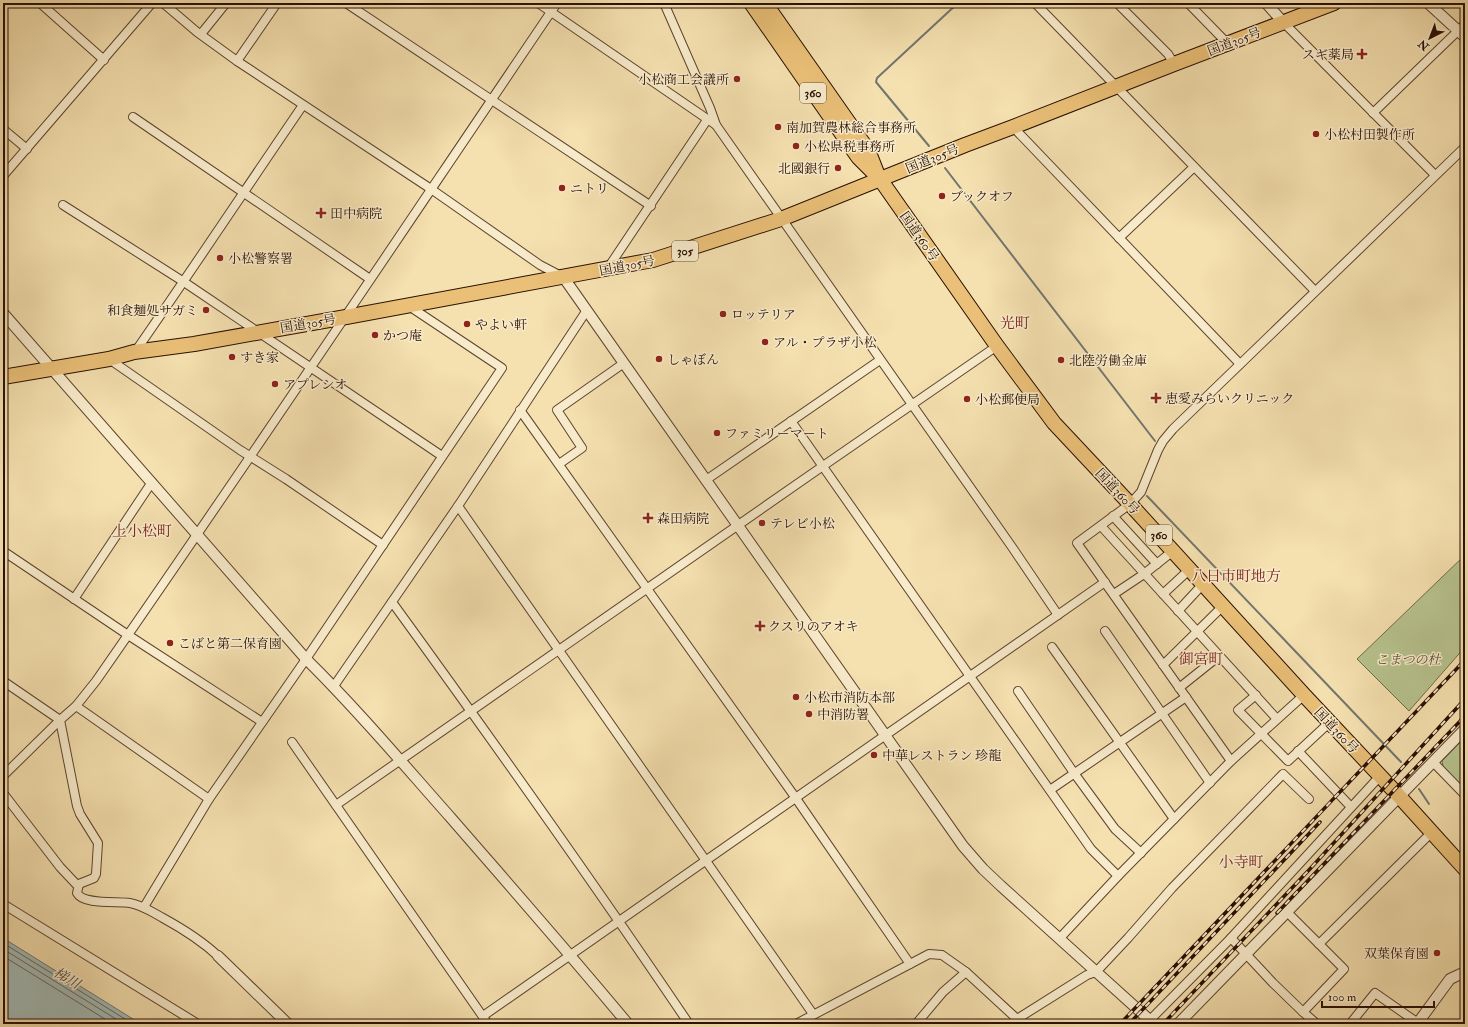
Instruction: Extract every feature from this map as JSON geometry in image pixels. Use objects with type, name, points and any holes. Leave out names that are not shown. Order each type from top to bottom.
[{"type":"highway","name":"国道360号","points":[[751,3],[858,156],[880,179],[997,346],[1054,423],[1399,796],[1465,870]]},
{"type":"highway","name":"国道360号","points":[[765,3],[868,150],[880,179]]},
{"type":"highway","name":"国道305号","points":[[3,377],[109,359],[134,352],[194,344],[346,317],[408,304],[564,278],[653,260],[781,220],[965,144],[1013,127],[1227,43],[1334,3]]},
{"type":"street","points":[[40,3],[104,60]]},
{"type":"street","points":[[3,176],[152,3]]},
{"type":"street","points":[[163,3],[237,61],[431,189],[540,265],[564,278],[963,846],[987,873],[1150,1023],[1231,938],[1380,776]]},
{"type":"street","points":[[237,61],[277,3]]},
{"type":"street","points":[[346,3],[651,206]]},
{"type":"street","points":[[538,3],[716,125]]},
{"type":"street","points":[[3,776],[76,706],[96,681],[346,317],[370,279],[558,3]]},
{"type":"street","points":[[664,3],[716,125],[1058,615]]},
{"type":"street","points":[[1035,3],[1315,291]]},
{"type":"street","points":[[1117,3],[1168,54],[1174,64]]},
{"type":"street","points":[[1188,3],[1227,43]]},
{"type":"street","points":[[1266,3],[1435,175]]},
{"type":"street","points":[[1373,112],[1463,31],[1428,3]]},
{"type":"street","points":[[201,34],[224,4]]},
{"type":"street","points":[[134,352],[184,282],[303,105]]},
{"type":"street","points":[[133,117],[244,191],[370,279]]},
{"type":"street","points":[[608,268],[651,206],[707,120]]},
{"type":"street","points":[[1013,127],[1240,364]]},
{"type":"street","points":[[3,129],[27,149]]},
{"type":"street","points":[[1231,761],[1077,543],[1130,504],[1141,492],[1163,441],[1173,429],[1465,146]]},
{"type":"street","points":[[1119,238],[1194,167]]},
{"type":"street","points":[[63,205],[184,282],[442,456]]},
{"type":"street","points":[[144,907],[209,799],[306,659],[502,368],[408,304]]},
{"type":"street","points":[[334,686],[458,506],[587,310]]},
{"type":"street","points":[[3,312],[306,659],[334,686],[400,760],[570,955],[628,1024]]},
{"type":"street","points":[[336,805],[997,346]]},
{"type":"street","points":[[109,359],[250,457],[286,478],[382,545]]},
{"type":"street","points":[[706,480],[880,360]]},
{"type":"street","points":[[559,464],[582,448],[557,410],[624,363]]},
{"type":"street","points":[[520,410],[795,798],[910,964]]},
{"type":"street","points":[[791,421],[1092,849],[1118,876]]},
{"type":"street","points":[[74,599],[152,482]]},
{"type":"street","points":[[458,506],[813,1014]]},
{"type":"street","points":[[1113,516],[1157,564]]},
{"type":"street","points":[[1101,526],[1277,719]]},
{"type":"street","points":[[3,551],[128,635],[262,722]]},
{"type":"street","points":[[1114,594],[1144,574],[1173,551]]},
{"type":"street","points":[[1163,594],[1190,569]]},
{"type":"street","points":[[483,1016],[1105,582]]},
{"type":"street","points":[[1178,611],[1203,584]]},
{"type":"street","points":[[392,602],[619,921],[689,1024]]},
{"type":"street","points":[[1163,665],[1223,606]]},
{"type":"street","points":[[1105,631],[1210,783]]},
{"type":"street","points":[[1052,647],[1174,819]]},
{"type":"street","points":[[1179,688],[1219,656]]},
{"type":"street","points":[[3,681],[60,720],[77,806],[80,814],[98,843],[96,874],[94,878],[76,884],[60,867],[3,793]]},
{"type":"street","points":[[1018,691],[1074,773],[1115,829],[1141,853]]},
{"type":"street","points":[[1256,695],[1238,710],[1288,761],[1330,722]]},
{"type":"street","points":[[1059,939],[1118,876],[1231,761],[1304,695]]},
{"type":"street","points":[[1050,790],[1118,742],[1186,697]]},
{"type":"street","points":[[76,706],[209,799]]},
{"type":"street","points":[[1178,1024],[1465,729]]},
{"type":"street","points":[[292,742],[488,1024]]},
{"type":"street","points":[[1298,751],[1351,807]]},
{"type":"street","points":[[1433,762],[1465,795]]},
{"type":"street","points":[[796,1024],[929,954],[942,955],[966,972],[1017,1019],[1087,975],[1096,972],[1172,888],[1283,774],[1309,799]]},
{"type":"street","points":[[1319,944],[1432,832]]},
{"type":"street","points":[[79,884],[77,894],[82,898],[92,901],[130,903],[144,907],[191,934],[218,956],[288,1024]]},
{"type":"street","points":[[3,904],[198,1024]]},
{"type":"street","points":[[1287,912],[1344,969],[1303,1012]]},
{"type":"street","points":[[1231,938],[1273,983],[1317,1024]]},
{"type":"street","points":[[916,1024],[944,992],[966,972]]},
{"type":"street","points":[[1350,1024],[1375,993],[1417,1024],[1450,979],[1465,972]]},
{"type":"green space","name":"こまつの杜","points":[[1465,555],[1465,647],[1409,711],[1357,659]]},
{"type":"green space","points":[[1465,737],[1465,791],[1443,766],[1442,761]]},
{"type":"water","name":"梯川","points":[[3,938],[141,1024],[7,1024],[3,1021]]},
{"type":"waterway","points":[[929,146],[876,82],[877,78],[958,3]]},
{"type":"waterway","points":[[945,168],[1155,441]]},
{"type":"waterway","points":[[1147,496],[1401,762]]},
{"type":"waterway","points":[[1419,789],[1429,804]]},
{"type":"railway","points":[[1120,1024],[1465,660]]},
{"type":"railway","points":[[1163,1024],[1309,870],[1465,699]]},
{"type":"railway","points":[[1277,913],[1465,716]]},
{"type":"railway","points":[[1129,1024],[1320,822]]},
{"type":"place","name":"スギ薬局","points":[[1362,54]]},
{"type":"place","name":"小松商工会議所","points":[[737,79]]},
{"type":"place","name":"南加賀農林総合事務所","points":[[778,127]]},
{"type":"place","name":"小松村田製作所","points":[[1316,134]]},
{"type":"place","name":"小松県税事務所","points":[[796,146]]},
{"type":"place","name":"北國銀行","points":[[838,168]]},
{"type":"place","name":"ニトリ","points":[[562,188]]},
{"type":"place","name":"ブックオフ","points":[[942,196]]},
{"type":"place","name":"田中病院","points":[[321,213]]},
{"type":"place","name":"小松警察署","points":[[220,258]]},
{"type":"place","name":"和食麺処サガミ","points":[[206,310]]},
{"type":"place","name":"ロッテリア","points":[[723,314]]},
{"type":"place","name":"やよい軒","points":[[467,324]]},
{"type":"place","name":"かつ庵","points":[[375,335]]},
{"type":"place","name":"アル・プラザ小松","points":[[765,342]]},
{"type":"place","name":"すき家","points":[[232,357]]},
{"type":"place","name":"しゃぼん","points":[[659,359]]},
{"type":"place","name":"北陸労働金庫","points":[[1061,360]]},
{"type":"place","name":"アプレシオ","points":[[275,384]]},
{"type":"place","name":"恵愛みらいクリニック","points":[[1156,398]]},
{"type":"place","name":"小松郵便局","points":[[967,399]]},
{"type":"place","name":"ファミリーマート","points":[[717,433]]},
{"type":"place","name":"森田病院","points":[[648,518]]},
{"type":"place","name":"テレビ小松","points":[[762,523]]},
{"type":"place","name":"クスリのアオキ","points":[[760,626]]},
{"type":"place","name":"こばと第二保育園","points":[[170,643]]},
{"type":"place","name":"小松市消防本部","points":[[796,697]]},
{"type":"place","name":"中消防署","points":[[809,714]]},
{"type":"place","name":"中華レストラン 珍龍","points":[[874,755]]},
{"type":"place","name":"双葉保育園","points":[[1437,953]]},
{"type":"district","name":"光町","points":[[1015,323]]},
{"type":"district","name":"上小松町","points":[[142,531]]},
{"type":"district","name":"八日市町地方","points":[[1236,576]]},
{"type":"district","name":"御宮町","points":[[1201,659]]},
{"type":"district","name":"小寺町","points":[[1241,862]]}]
